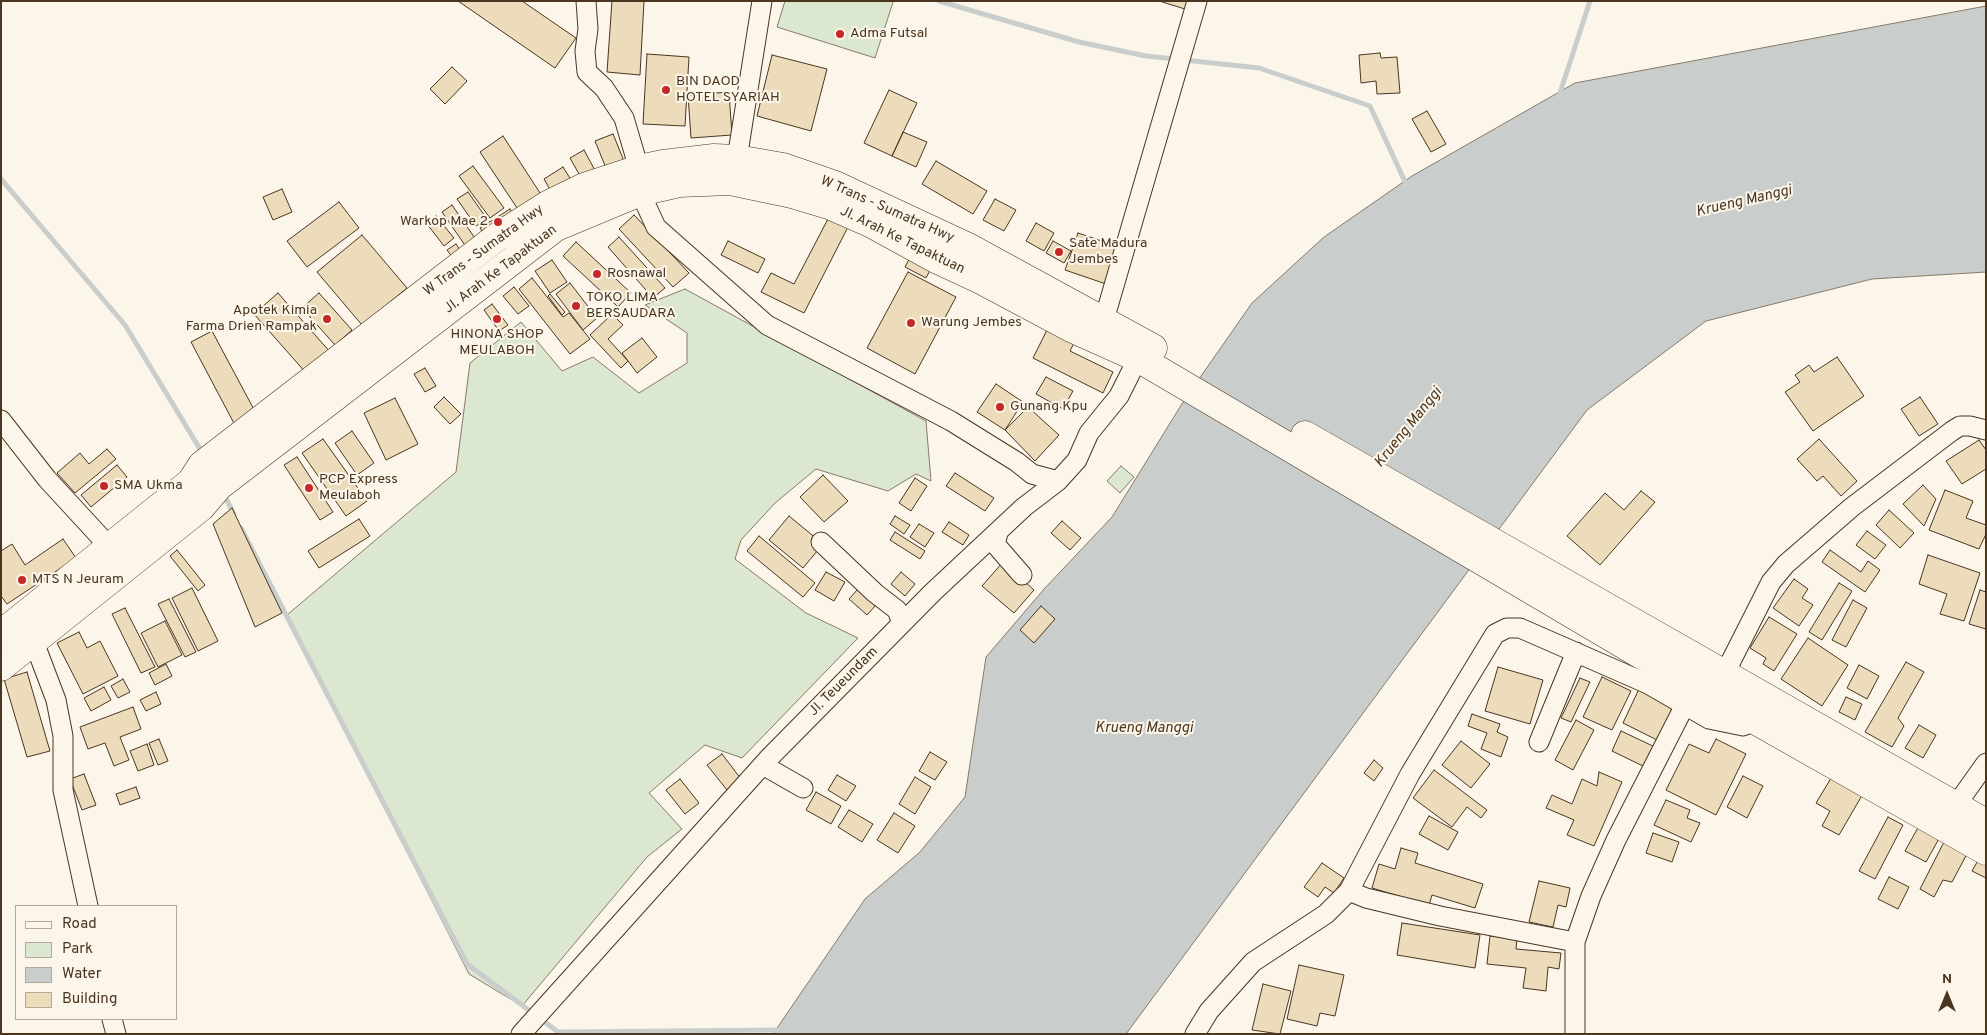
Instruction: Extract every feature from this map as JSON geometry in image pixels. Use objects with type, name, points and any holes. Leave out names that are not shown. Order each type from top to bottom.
[{"type":"highway","name":"W Trans - Sumatra Hwy","points":[[204,478],[497,238],[549,204],[584,187],[640,180],[663,164],[714,158],[737,159],[783,167],[835,185],[867,198],[970,248],[1104,320],[1137,348]]},
{"type":"highway","name":"JI. Arah Ke Tapaktuan","points":[[640,180],[679,183],[730,181],[792,194],[829,205],[872,224],[1071,328],[1137,348]]},
{"type":"highway","points":[[1137,348],[1526,575],[1756,721],[1948,816],[1986,823]]},
{"type":"highway","points":[[1,667],[128,567],[200,507],[204,478]]},
{"type":"highway","points":[[1,634],[110,547],[204,478]]},
{"type":"highway","points":[[1526,575],[1724,675],[1948,816],[1986,851]]},
{"type":"street","points":[[586,1],[588,28],[585,51],[587,72],[604,88],[624,118],[640,180],[656,227],[767,325],[951,420],[1017,462],[1032,474],[1058,481]]},
{"type":"street","points":[[737,159],[762,1]]},
{"type":"street","points":[[1104,320],[1172,81],[1197,1]]},
{"type":"street","name":"JI. Teueundam","points":[[521,1034],[569,978],[771,767],[895,612],[999,545],[1024,507],[1058,481],[1077,460],[1089,433],[1119,396],[1137,348]]},
{"type":"street","points":[[3,424],[47,479],[128,567]]},
{"type":"street","points":[[1724,675],[1771,582],[1786,564],[1852,507],[1952,431],[1960,426],[1970,426],[1986,430]]},
{"type":"street","points":[[821,542],[895,612]]},
{"type":"street","points":[[999,545],[1022,575]]},
{"type":"street","points":[[1195,1034],[1209,1011],[1253,962],[1326,914],[1349,891],[1410,774],[1495,634],[1507,628],[1520,628],[1648,684],[1709,718],[1743,726],[1756,721]]},
{"type":"street","points":[[34,642],[56,700],[63,736],[63,790],[88,905]]},
{"type":"street","points":[[1540,742],[1576,652]]},
{"type":"street","points":[[1575,1034],[1575,942],[1591,896],[1616,840],[1685,705]]},
{"type":"street","points":[[1948,816],[1986,763]]},
{"type":"street","points":[[771,767],[803,788]]},
{"type":"street","points":[[1349,891],[1366,898],[1440,916],[1575,942]]},
{"type":"street","points":[[112,1020],[116,1034]]},
{"type":"green space","name":"Adma Futsal","points":[[785,1],[893,2],[875,58],[777,27]]},
{"type":"green space","points":[[685,289],[926,421],[931,481],[916,474],[888,491],[816,469],[775,503],[741,540],[735,559],[806,613],[858,638],[742,758],[705,745],[649,793],[682,829],[647,857],[522,1006],[469,974],[287,615],[456,472],[470,363],[521,322],[562,371],[593,357],[639,393],[687,363],[687,333],[645,305]]},
{"type":"green space","points":[[1121,466],[1134,477],[1120,493],[1107,481]]},
{"type":"water","name":"Krueng Manggi","points":[[1986,6],[1986,272],[1872,279],[1706,321],[1587,410],[1126,1034],[773,1034],[865,899],[920,852],[965,797],[986,657],[1045,588],[1112,517],[1185,399],[1252,303],[1324,237],[1412,176],[1575,83]]},
{"type":"building","points":[[458,1],[522,1],[576,38],[555,68]]},
{"type":"building","points":[[612,1],[644,1],[640,75],[607,72]]},
{"type":"building","points":[[1159,1],[1187,1],[1185,9]]},
{"type":"building","points":[[1380,53],[1381,58],[1397,57],[1400,93],[1377,94],[1376,81],[1361,83],[1359,55]]},
{"type":"building","name":"BIN DAOD HOTEL SYARIAH","points":[[647,54],[689,57],[685,126],[643,124]]},
{"type":"building","points":[[772,55],[827,69],[811,131],[757,116]]},
{"type":"building","points":[[452,67],[467,81],[445,104],[430,89]]},
{"type":"building","points":[[889,90],[917,103],[892,156],[864,143]]},
{"type":"building","points":[[729,92],[732,135],[691,138],[688,95]]},
{"type":"building","points":[[1427,111],[1446,144],[1431,152],[1412,119]]},
{"type":"building","points":[[903,132],[927,142],[916,167],[892,156]]},
{"type":"building","points":[[613,134],[624,161],[606,168],[595,141]]},
{"type":"building","points":[[503,136],[542,196],[519,211],[480,152]]},
{"type":"building","points":[[584,150],[598,176],[584,183],[570,158]]},
{"type":"building","points":[[936,161],[987,191],[973,214],[922,184]]},
{"type":"building","points":[[473,166],[504,208],[490,218],[459,176]]},
{"type":"building","points":[[563,167],[573,183],[553,195],[544,179]]},
{"type":"building","points":[[282,189],[292,212],[273,220],[263,197]]},
{"type":"building","points":[[468,192],[487,219],[476,226],[457,199]]},
{"type":"building","points":[[995,199],[1016,210],[1004,231],[983,220]]},
{"type":"building","points":[[339,202],[359,228],[307,267],[287,241]]},
{"type":"building","points":[[452,205],[479,244],[469,251],[442,212]]},
{"type":"building","name":"Warkop Mae 2","points":[[510,209],[515,217],[485,236],[480,228]]},
{"type":"building","points":[[634,215],[689,273],[673,287],[619,229]]},
{"type":"building","points":[[436,216],[454,238],[444,246],[427,224]]},
{"type":"building","points":[[829,217],[848,227],[804,313],[761,292],[771,273],[794,284]]},
{"type":"building","points":[[1036,223],[1054,233],[1044,251],[1026,241]]},
{"type":"building","points":[[1078,233],[1122,248],[1109,285],[1065,270]]},
{"type":"building","points":[[362,235],[407,288],[362,325],[317,272]]},
{"type":"building","points":[[619,237],[665,288],[653,298],[608,247]]},
{"type":"building","points":[[728,241],[765,259],[758,273],[721,255]]},
{"type":"building","name":"Sate Madura Jembes","points":[[1053,241],[1071,251],[1064,263],[1046,253]]},
{"type":"building","name":"Rosnawal","points":[[576,242],[631,293],[618,307],[563,256]]},
{"type":"building","points":[[456,244],[464,256],[456,262],[447,250]]},
{"type":"building","points":[[915,248],[936,259],[926,278],[905,267]]},
{"type":"building","points":[[552,260],[567,282],[550,293],[535,271]]},
{"type":"building","name":"Warung Jembes","points":[[908,272],[956,297],[915,374],[867,348]]},
{"type":"building","points":[[532,278],[563,317],[569,313],[590,339],[570,354],[519,289]]},
{"type":"building","name":"TOKO LIMA BERSAUDARA","points":[[570,283],[597,318],[583,330],[556,294]]},
{"type":"building","points":[[514,287],[529,306],[518,314],[503,296]]},
{"type":"building","points":[[278,293],[331,353],[307,374],[254,314]]},
{"type":"building","name":"Apotek Kimia Farma Drien Rampak","points":[[319,293],[352,330],[335,345],[302,308]]},
{"type":"building","points":[[550,294],[565,312],[562,315],[548,296]]},
{"type":"building","name":"HINONA SHOP MEULABOH","points":[[492,304],[508,325],[499,331],[484,310]]},
{"type":"building","points":[[612,314],[623,325],[608,339],[628,361],[621,368],[590,335]]},
{"type":"building","points":[[1049,326],[1076,339],[1070,351],[1113,372],[1103,393],[1033,358]]},
{"type":"building","points":[[212,331],[258,417],[237,429],[191,342]]},
{"type":"building","points":[[642,338],[657,357],[637,373],[622,353]]},
{"type":"building","points":[[1837,357],[1864,396],[1813,431],[1785,392],[1800,382],[1795,375],[1809,365],[1814,372]]},
{"type":"building","points":[[425,368],[436,386],[425,392],[414,374]]},
{"type":"building","points":[[1046,377],[1073,391],[1063,409],[1036,394]]},
{"type":"building","name":"Gunang Kpu","points":[[996,384],[1023,402],[1005,430],[977,412]]},
{"type":"building","points":[[444,397],[461,414],[450,424],[434,407]]},
{"type":"building","points":[[1920,397],[1938,424],[1919,436],[1901,409]]},
{"type":"building","points":[[395,398],[418,444],[386,460],[364,413]]},
{"type":"building","points":[[1028,407],[1059,435],[1035,461],[1005,430]]},
{"type":"building","points":[[352,431],[374,463],[357,475],[335,443]]},
{"type":"building","points":[[323,439],[367,501],[346,516],[302,453]]},
{"type":"building","points":[[1819,439],[1857,481],[1841,496],[1823,476],[1817,481],[1797,459]]},
{"type":"building","points":[[1979,440],[1986,450],[1986,469],[1962,484],[1946,461]]},
{"type":"building","points":[[107,449],[116,459],[75,493],[57,473],[80,453],[89,464]]},
{"type":"building","name":"PCP Express Meulaboh","points":[[297,457],[333,512],[320,520],[284,465]]},
{"type":"building","name":"SMA Ukma","points":[[117,465],[127,477],[91,507],[81,495]]},
{"type":"building","points":[[955,473],[994,498],[985,511],[946,486]]},
{"type":"building","points":[[823,475],[848,501],[824,522],[800,497]]},
{"type":"building","points":[[915,478],[927,486],[911,511],[899,503]]},
{"type":"building","points":[[1923,485],[1936,499],[1924,526],[1903,504]]},
{"type":"building","points":[[1945,490],[1973,501],[1966,518],[1986,525],[1986,534],[1979,549],[1929,530]]},
{"type":"building","points":[[1641,491],[1655,502],[1600,565],[1567,536],[1605,493],[1624,510]]},
{"type":"building","points":[[232,508],[282,613],[255,627],[213,524]]},
{"type":"building","points":[[1889,510],[1914,533],[1900,548],[1876,525]]},
{"type":"building","points":[[789,516],[823,544],[803,568],[769,540]]},
{"type":"building","points":[[895,516],[910,525],[904,534],[890,524]]},
{"type":"building","points":[[359,519],[370,536],[319,568],[308,551]]},
{"type":"building","points":[[1062,521],[1081,538],[1070,550],[1051,533]]},
{"type":"building","points":[[949,522],[969,535],[963,545],[942,532]]},
{"type":"building","points":[[919,524],[934,533],[925,547],[910,537]]},
{"type":"building","points":[[1867,531],[1886,545],[1875,559],[1856,545]]},
{"type":"building","points":[[895,532],[925,551],[920,559],[890,540]]},
{"type":"building","points":[[759,536],[815,583],[803,597],[747,551]]},
{"type":"building","name":"MTS N Jeuram","points":[[63,539],[76,558],[7,604],[1,596],[1,551],[12,544],[25,565]]},
{"type":"building","points":[[177,550],[205,585],[198,591],[170,556]]},
{"type":"building","points":[[1830,550],[1861,572],[1868,561],[1880,570],[1865,592],[1822,562]]},
{"type":"building","points":[[1928,555],[1980,573],[1964,621],[1940,614],[1947,594],[1919,584]]},
{"type":"building","points":[[1003,562],[1034,590],[1014,613],[982,586]]},
{"type":"building","points":[[826,572],[845,582],[834,601],[815,590]]},
{"type":"building","points":[[901,572],[915,584],[905,596],[891,584]]},
{"type":"building","points":[[1794,579],[1808,589],[1802,598],[1813,605],[1799,626],[1773,608]]},
{"type":"building","points":[[1839,583],[1852,591],[1822,640],[1809,632]]},
{"type":"building","points":[[192,588],[218,641],[198,651],[172,598]]},
{"type":"building","points":[[858,589],[876,605],[867,615],[849,599]]},
{"type":"building","points":[[1980,590],[1986,592],[1986,629],[1969,624]]},
{"type":"building","points":[[169,599],[196,652],[185,657],[158,604]]},
{"type":"building","points":[[1853,600],[1867,608],[1846,647],[1832,640]]},
{"type":"building","points":[[1041,606],[1055,619],[1034,643],[1020,630]]},
{"type":"building","points":[[125,608],[155,667],[141,673],[112,614]]},
{"type":"building","points":[[1769,617],[1797,634],[1774,671],[1763,664],[1766,658],[1750,648]]},
{"type":"building","points":[[165,621],[182,655],[158,667],[141,633]]},
{"type":"building","points":[[79,632],[87,648],[100,641],[118,676],[83,694],[57,643]]},
{"type":"building","points":[[1808,638],[1848,665],[1822,706],[1781,679]]},
{"type":"building","points":[[1906,662],[1924,672],[1898,718],[1904,726],[1892,747],[1865,732]]},
{"type":"building","points":[[166,664],[172,676],[155,685],[149,673]]},
{"type":"building","points":[[1859,665],[1879,676],[1867,699],[1847,688]]},
{"type":"building","points":[[1498,667],[1543,680],[1530,724],[1485,711]]},
{"type":"building","points":[[27,672],[50,751],[27,757],[4,679]]},
{"type":"building","points":[[1602,677],[1631,691],[1612,730],[1583,717]]},
{"type":"building","points":[[1580,678],[1590,682],[1571,722],[1561,718]]},
{"type":"building","points":[[123,679],[130,692],[118,698],[111,686]]},
{"type":"building","points":[[104,687],[111,700],[91,711],[84,698]]},
{"type":"building","points":[[1639,689],[1676,707],[1659,741],[1623,723]]},
{"type":"building","points":[[156,692],[161,704],[146,711],[140,700]]},
{"type":"building","points":[[1846,697],[1862,704],[1855,720],[1839,712]]},
{"type":"building","points":[[133,707],[141,729],[120,737],[129,760],[114,766],[105,743],[88,749],[80,727]]},
{"type":"building","points":[[1472,714],[1500,724],[1497,732],[1508,737],[1501,757],[1481,749],[1487,733],[1468,726]]},
{"type":"building","points":[[1576,720],[1594,730],[1573,770],[1555,760]]},
{"type":"building","points":[[1919,725],[1936,735],[1923,758],[1905,748]]},
{"type":"building","points":[[1621,731],[1655,747],[1645,767],[1612,751]]},
{"type":"building","points":[[159,739],[168,761],[158,765],[149,743]]},
{"type":"building","points":[[1716,739],[1746,754],[1716,815],[1666,790],[1689,744],[1709,753]]},
{"type":"building","points":[[1461,741],[1490,764],[1471,788],[1442,765]]},
{"type":"building","points":[[147,744],[154,765],[138,771],[130,751]]},
{"type":"building","points":[[930,752],[947,762],[935,780],[919,771]]},
{"type":"building","points":[[722,754],[741,779],[727,790],[707,765]]},
{"type":"building","points":[[1374,760],[1383,768],[1374,781],[1364,773]]},
{"type":"building","points":[[1434,770],[1487,810],[1481,818],[1467,807],[1452,827],[1413,798]]},
{"type":"building","points":[[1599,772],[1622,782],[1594,846],[1567,835],[1574,820],[1546,808],[1552,795],[1572,804],[1582,779],[1597,786]]},
{"type":"building","points":[[84,774],[96,805],[82,810],[70,779]]},
{"type":"building","points":[[837,775],[856,786],[846,801],[828,790]]},
{"type":"building","points":[[1833,775],[1864,792],[1839,835],[1822,826],[1830,811],[1816,803]]},
{"type":"building","points":[[1743,776],[1763,786],[1747,818],[1727,807]]},
{"type":"building","points":[[915,777],[931,787],[915,814],[899,804]]},
{"type":"building","points":[[680,779],[699,803],[685,814],[666,790]]},
{"type":"building","points":[[136,787],[140,798],[120,805],[116,794]]},
{"type":"building","points":[[816,792],[841,806],[831,824],[806,810]]},
{"type":"building","points":[[1666,800],[1690,810],[1687,818],[1700,823],[1691,842],[1654,825]]},
{"type":"building","points":[[849,810],[873,824],[862,842],[838,827]]},
{"type":"building","points":[[894,813],[915,826],[898,853],[877,840]]},
{"type":"building","points":[[1429,816],[1458,832],[1448,850],[1419,834]]},
{"type":"building","points":[[1888,817],[1903,825],[1875,879],[1859,871]]},
{"type":"building","points":[[1920,824],[1941,835],[1926,862],[1905,851]]},
{"type":"building","points":[[1653,833],[1679,842],[1672,862],[1646,853]]},
{"type":"building","points":[[1945,840],[1968,852],[1952,882],[1943,880],[1934,897],[1920,889]]},
{"type":"building","points":[[1401,848],[1418,853],[1415,863],[1483,884],[1475,908],[1432,895],[1429,905],[1372,888],[1379,864],[1395,869]]},
{"type":"building","points":[[1980,857],[1986,859],[1986,878],[1972,871]]},
{"type":"building","points":[[1322,863],[1344,878],[1334,893],[1325,887],[1318,897],[1304,887]]},
{"type":"building","points":[[1889,877],[1909,887],[1898,909],[1878,899]]},
{"type":"building","points":[[1539,881],[1570,888],[1566,907],[1558,905],[1553,927],[1529,922]]},
{"type":"building","points":[[1402,923],[1480,935],[1475,968],[1397,955]]},
{"type":"building","points":[[1490,936],[1517,939],[1516,949],[1561,953],[1559,969],[1548,967],[1546,991],[1523,988],[1526,968],[1487,964]]},
{"type":"building","points":[[1299,965],[1344,975],[1335,1016],[1320,1013],[1317,1026],[1287,1019]]},
{"type":"building","points":[[1263,984],[1291,991],[1280,1034],[1252,1030]]},
{"type":"waterway","points":[[939,1],[1079,42],[1146,56],[1175,59]]},
{"type":"waterway","points":[[1559,96],[1590,1]]},
{"type":"waterway","points":[[1184,60],[1259,68],[1370,106],[1407,186]]},
{"type":"waterway","points":[[1,179],[125,325],[203,454]]},
{"type":"waterway","points":[[223,493],[234,514]]},
{"type":"waterway","points":[[241,528],[467,964],[534,1014]]},
{"type":"waterway","points":[[541,1019],[558,1032],[780,1030]]},
{"type":"place","name":"Adma Futsal","points":[[840,34]]},
{"type":"place","name":"BIN DAOD HOTEL SYARIAH","points":[[666,90]]},
{"type":"place","name":"Warkop Mae 2","points":[[498,222]]},
{"type":"place","name":"Sate Madura Jembes","points":[[1059,252]]},
{"type":"place","name":"Rosnawal","points":[[597,274]]},
{"type":"place","name":"TOKO LIMA BERSAUDARA","points":[[576,306]]},
{"type":"place","name":"Apotek Kimia Farma Drien Rampak","points":[[327,319]]},
{"type":"place","name":"HINONA SHOP MEULABOH","points":[[497,319]]},
{"type":"place","name":"Warung Jembes","points":[[911,323]]},
{"type":"place","name":"Gunang Kpu","points":[[1000,407]]},
{"type":"place","name":"SMA Ukma","points":[[104,486]]},
{"type":"place","name":"PCP Express Meulaboh","points":[[309,488]]},
{"type":"place","name":"MTS N Jeuram","points":[[22,580]]}]
